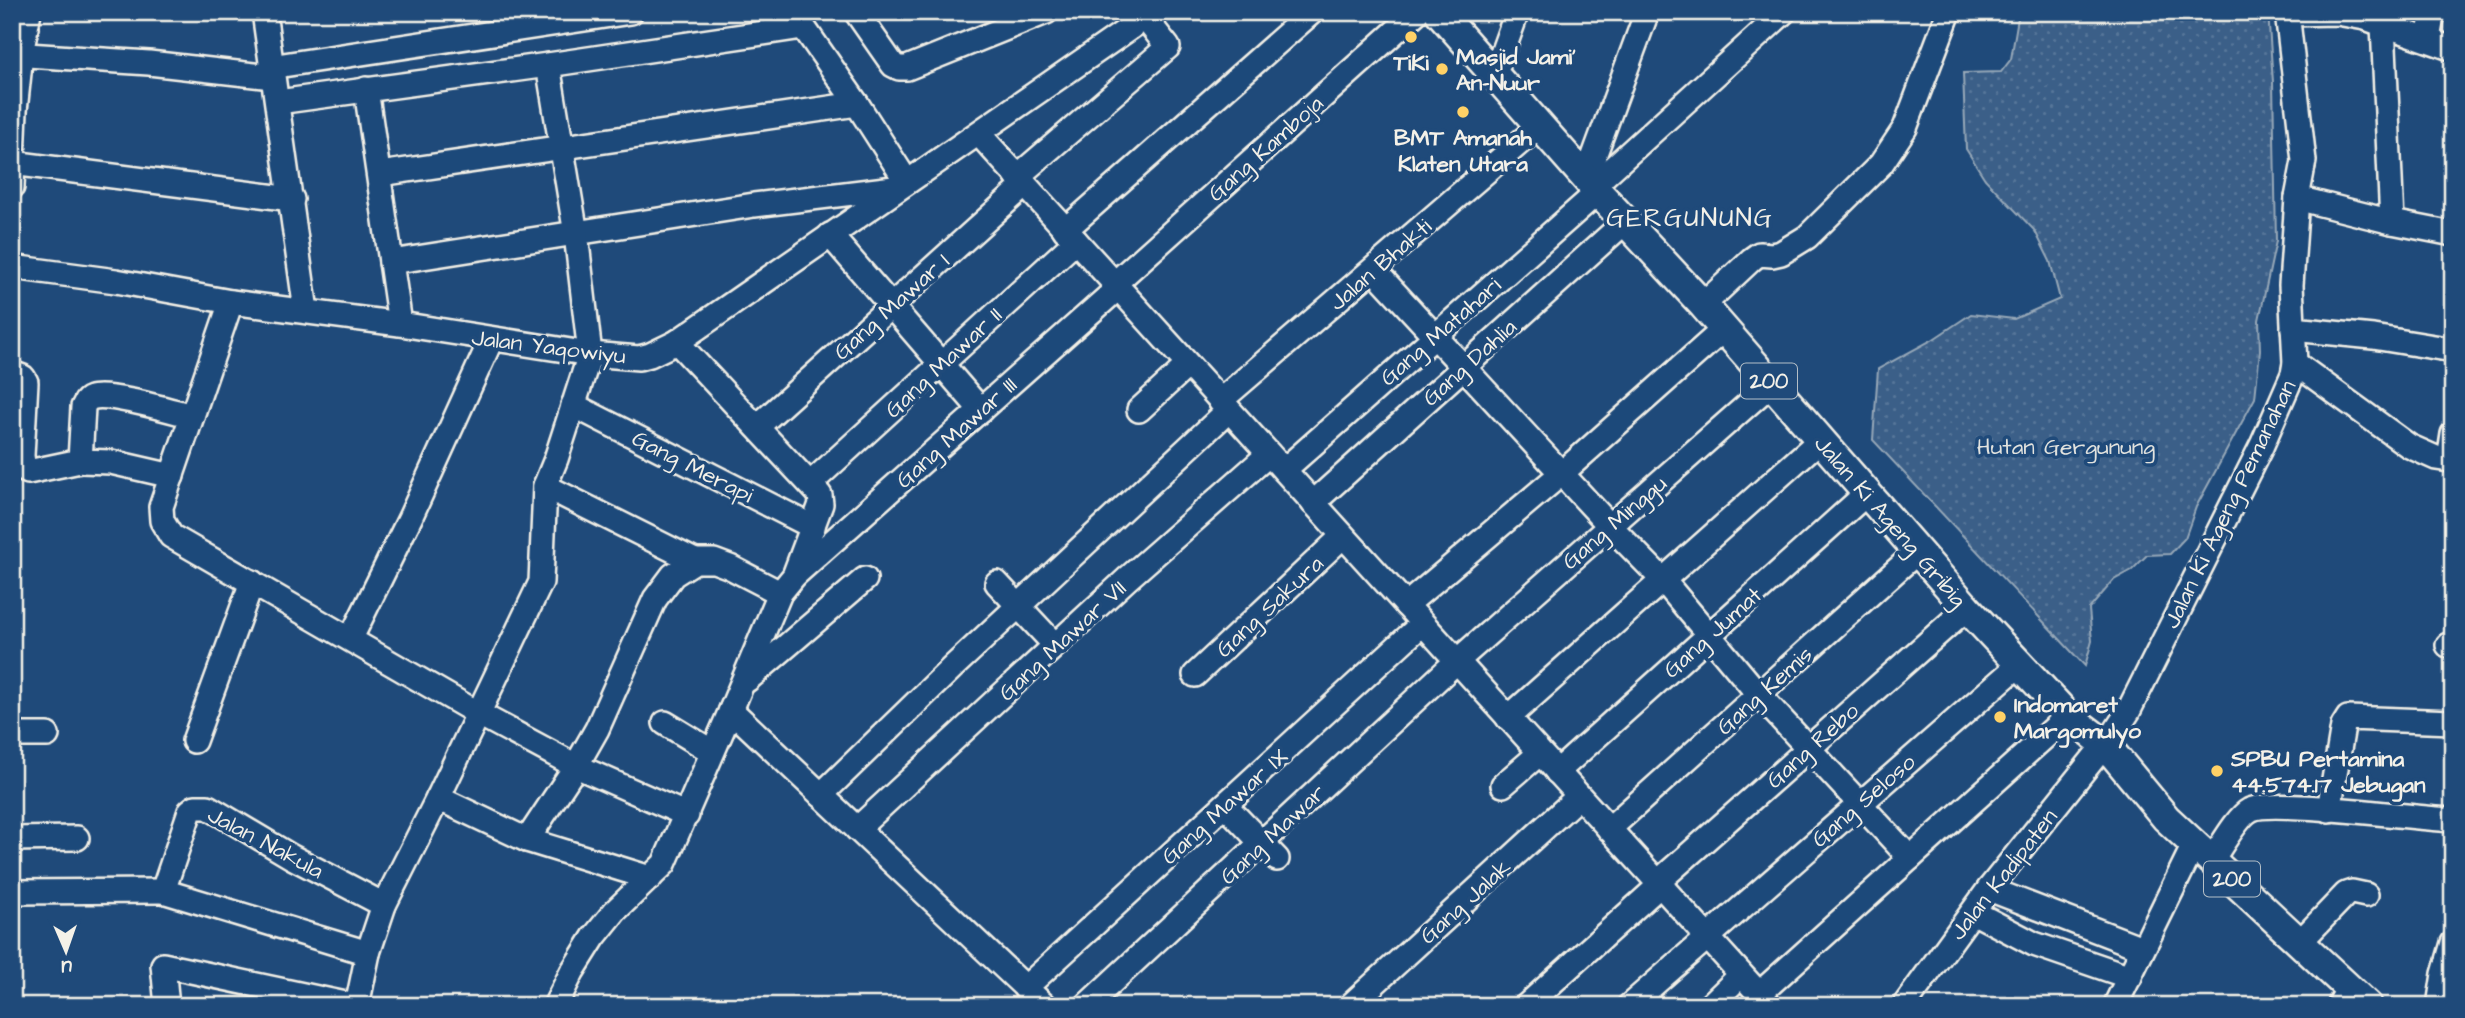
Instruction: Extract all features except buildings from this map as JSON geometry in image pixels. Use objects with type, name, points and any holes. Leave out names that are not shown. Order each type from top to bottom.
[{"type":"main road","name":"Jalan Ki Ageng Gribig","points":[[1439,12],[1539,127],[1703,305],[1967,608],[2068,716],[2107,741],[2166,818],[2300,942],[2352,999]]},
{"type":"street","points":[[12,187],[17,54],[29,12]]},
{"type":"street","points":[[264,12],[306,311]]},
{"type":"street","points":[[17,54],[271,72],[541,19],[631,12]]},
{"type":"street","points":[[859,13],[893,65],[907,68],[1046,12]]},
{"type":"street","name":"Gang Mawar II","points":[[811,483],[940,364],[1070,235],[1312,12]]},
{"type":"street","name":"Gang Kamboja","points":[[1116,286],[1417,12]]},
{"type":"street","points":[[1494,76],[1517,12]]},
{"type":"street","points":[[1592,185],[1647,12]]},
{"type":"street","name":"Gang Matahari","points":[[1276,462],[1434,335],[1592,185],[1784,12]]},
{"type":"street","points":[[1703,305],[1759,254],[1781,253],[1807,237],[1881,164],[1905,128],[1949,12]]},
{"type":"street","points":[[2428,39],[2434,12]]},
{"type":"street","points":[[2287,13],[2337,13],[2364,18],[2453,49]]},
{"type":"street","name":"Jalan Ki Ageng Pemanahan","points":[[2107,741],[2128,712],[2262,444],[2286,393],[2295,363],[2291,285],[2297,198],[2304,161],[2287,13]]},
{"type":"street","name":"Jalan Yaqowiyu","points":[[12,267],[116,281],[231,302],[400,324],[491,340],[639,358],[677,342],[1149,15]]},
{"type":"street","name":"Gang Mawar I","points":[[757,427],[890,307],[1021,181],[1168,47],[1149,15]]},
{"type":"street","points":[[278,102],[548,65],[798,20],[857,104],[902,185],[754,205],[391,262]]},
{"type":"street","points":[[2383,25],[2392,222]]},
{"type":"street","points":[[167,1006],[163,965],[356,1006],[368,953],[384,905],[439,798],[541,582],[545,486],[590,354],[576,234],[548,65]]},
{"type":"street","points":[[366,89],[400,324]]},
{"type":"street","points":[[380,174],[857,104]]},
{"type":"street","name":"Jalan Bhakti","points":[[821,795],[1225,405],[1374,270],[1539,127]]},
{"type":"street","points":[[979,134],[1764,1000],[1910,858],[2068,716]]},
{"type":"street","points":[[13,163],[292,199]]},
{"type":"street","points":[[2297,198],[2453,234]]},
{"type":"street","name":"Gang Dahlia","points":[[1313,503],[1626,221]]},
{"type":"street","points":[[830,235],[981,410]]},
{"type":"street","points":[[1374,270],[1662,580],[1759,695],[1910,858]]},
{"type":"street","name":"Gang Mawar III","points":[[787,584],[1116,286]]},
{"type":"street","points":[[231,302],[161,507],[162,521],[171,536],[479,714],[576,766],[687,814]]},
{"type":"street","points":[[1406,606],[1562,473],[1724,329]]},
{"type":"street","points":[[2293,329],[2373,337],[2453,351]]},
{"type":"street","points":[[351,638],[491,340]]},
{"type":"street","points":[[555,1006],[594,937],[615,911],[664,864],[821,504],[820,495],[811,483],[677,342]]},
{"type":"street","points":[[2295,363],[2409,446],[2429,455],[2451,461],[2453,434]]},
{"type":"street","points":[[1139,410],[1188,365]]},
{"type":"street","points":[[12,373],[23,377],[26,382],[22,456],[24,470],[28,472],[80,461],[111,462],[172,476]]},
{"type":"street","name":"Gang Minggu","points":[[1457,661],[1771,384]]},
{"type":"street","points":[[80,461],[83,407],[89,399],[95,397],[139,402],[192,416]]},
{"type":"street","name":"Gang Merapi","points":[[573,405],[813,527]]},
{"type":"street","points":[[1508,718],[1820,440]]},
{"type":"street","name":"Gang Mawar VII","points":[[857,828],[1055,645],[1276,462]]},
{"type":"street","points":[[545,486],[695,561],[721,563],[787,584]]},
{"type":"street","name":"Gang Jumat","points":[[1557,772],[1867,493]]},
{"type":"street","name":"Gang Sakura","points":[[1195,675],[1343,536]]},
{"type":"street","name":"Gang Kemis","points":[[1609,829],[1918,551]]},
{"type":"street","points":[[527,840],[576,766],[601,721],[655,598],[673,575],[695,561]]},
{"type":"street","points":[[742,684],[865,579]]},
{"type":"street","points":[[194,741],[252,582]]},
{"type":"street","points":[[997,583],[1055,645]]},
{"type":"street","name":"Gang Rebo","points":[[1526,1006],[1967,608]]},
{"type":"street","name":"Gang Mawar IX","points":[[1025,988],[1422,624]]},
{"type":"street","name":"Gang Mawar","points":[[1086,1006],[1269,851],[1457,661]]},
{"type":"street","name":"Gang Seloso","points":[[1629,1006],[1859,802],[2020,664]]},
{"type":"street","points":[[731,710],[1045,1006]]},
{"type":"street","points":[[2329,810],[2343,726],[2348,719],[2453,722]]},
{"type":"street","points":[[665,723],[711,751]]},
{"type":"street","points":[[12,735],[47,735]]},
{"type":"street","name":"Jalan Kadipaten","points":[[1904,1006],[1989,888],[2107,741]]},
{"type":"street","points":[[1503,785],[1540,753]]},
{"type":"street","name":"Gang Jalak","points":[[1350,1006],[1579,796]]},
{"type":"street","points":[[439,798],[527,840],[650,878]]},
{"type":"street","points":[[1225,805],[1269,851]]},
{"type":"street","name":"Jalan Nakula","points":[[163,891],[190,811],[201,806],[208,807],[292,857],[384,905]]},
{"type":"street","points":[[2115,1006],[2143,948],[2203,853],[2251,809],[2274,806],[2453,820]]},
{"type":"street","points":[[12,839],[77,838]]},
{"type":"street","points":[[1989,888],[2143,948]]},
{"type":"street","points":[[12,892],[163,891],[368,953]]},
{"type":"street","points":[[2300,942],[2346,894],[2366,894]]},
{"type":"street","points":[[1973,912],[2034,944],[2130,977]]},
{"type":"street","points":[[2439,1006],[2453,943]]},
{"type":"street","points":[[1709,1006],[1741,975]]},
{"type":"green space","name":"Hutan Gergunung","points":[[2019,12],[2268,12],[2273,82],[2276,241],[2259,320],[2260,350],[2255,398],[2196,507],[2185,538],[2170,554],[2147,555],[2132,570],[2114,580],[2089,609],[2092,641],[2085,666],[1873,440],[1878,369],[1932,340],[1971,314],[2014,319],[2060,299],[2050,261],[2035,231],[1985,179],[1966,149],[1963,73],[2001,72],[2011,59]]},
{"type":"place","name":"TiKi","points":[[1411,37]]},
{"type":"place","name":"Masjid Jami' An-Nuur","points":[[1442,69]]},
{"type":"place","name":"BMT Amanah Klaten Utara","points":[[1463,112]]},
{"type":"place","name":"Indomaret Margomulyo","points":[[2000,717]]},
{"type":"place","name":"SPBU Pertamina 44.574.17 Jebugan","points":[[2217,771]]},
{"type":"district","name":"GERGUNUNG","points":[[1690,217]]}]
